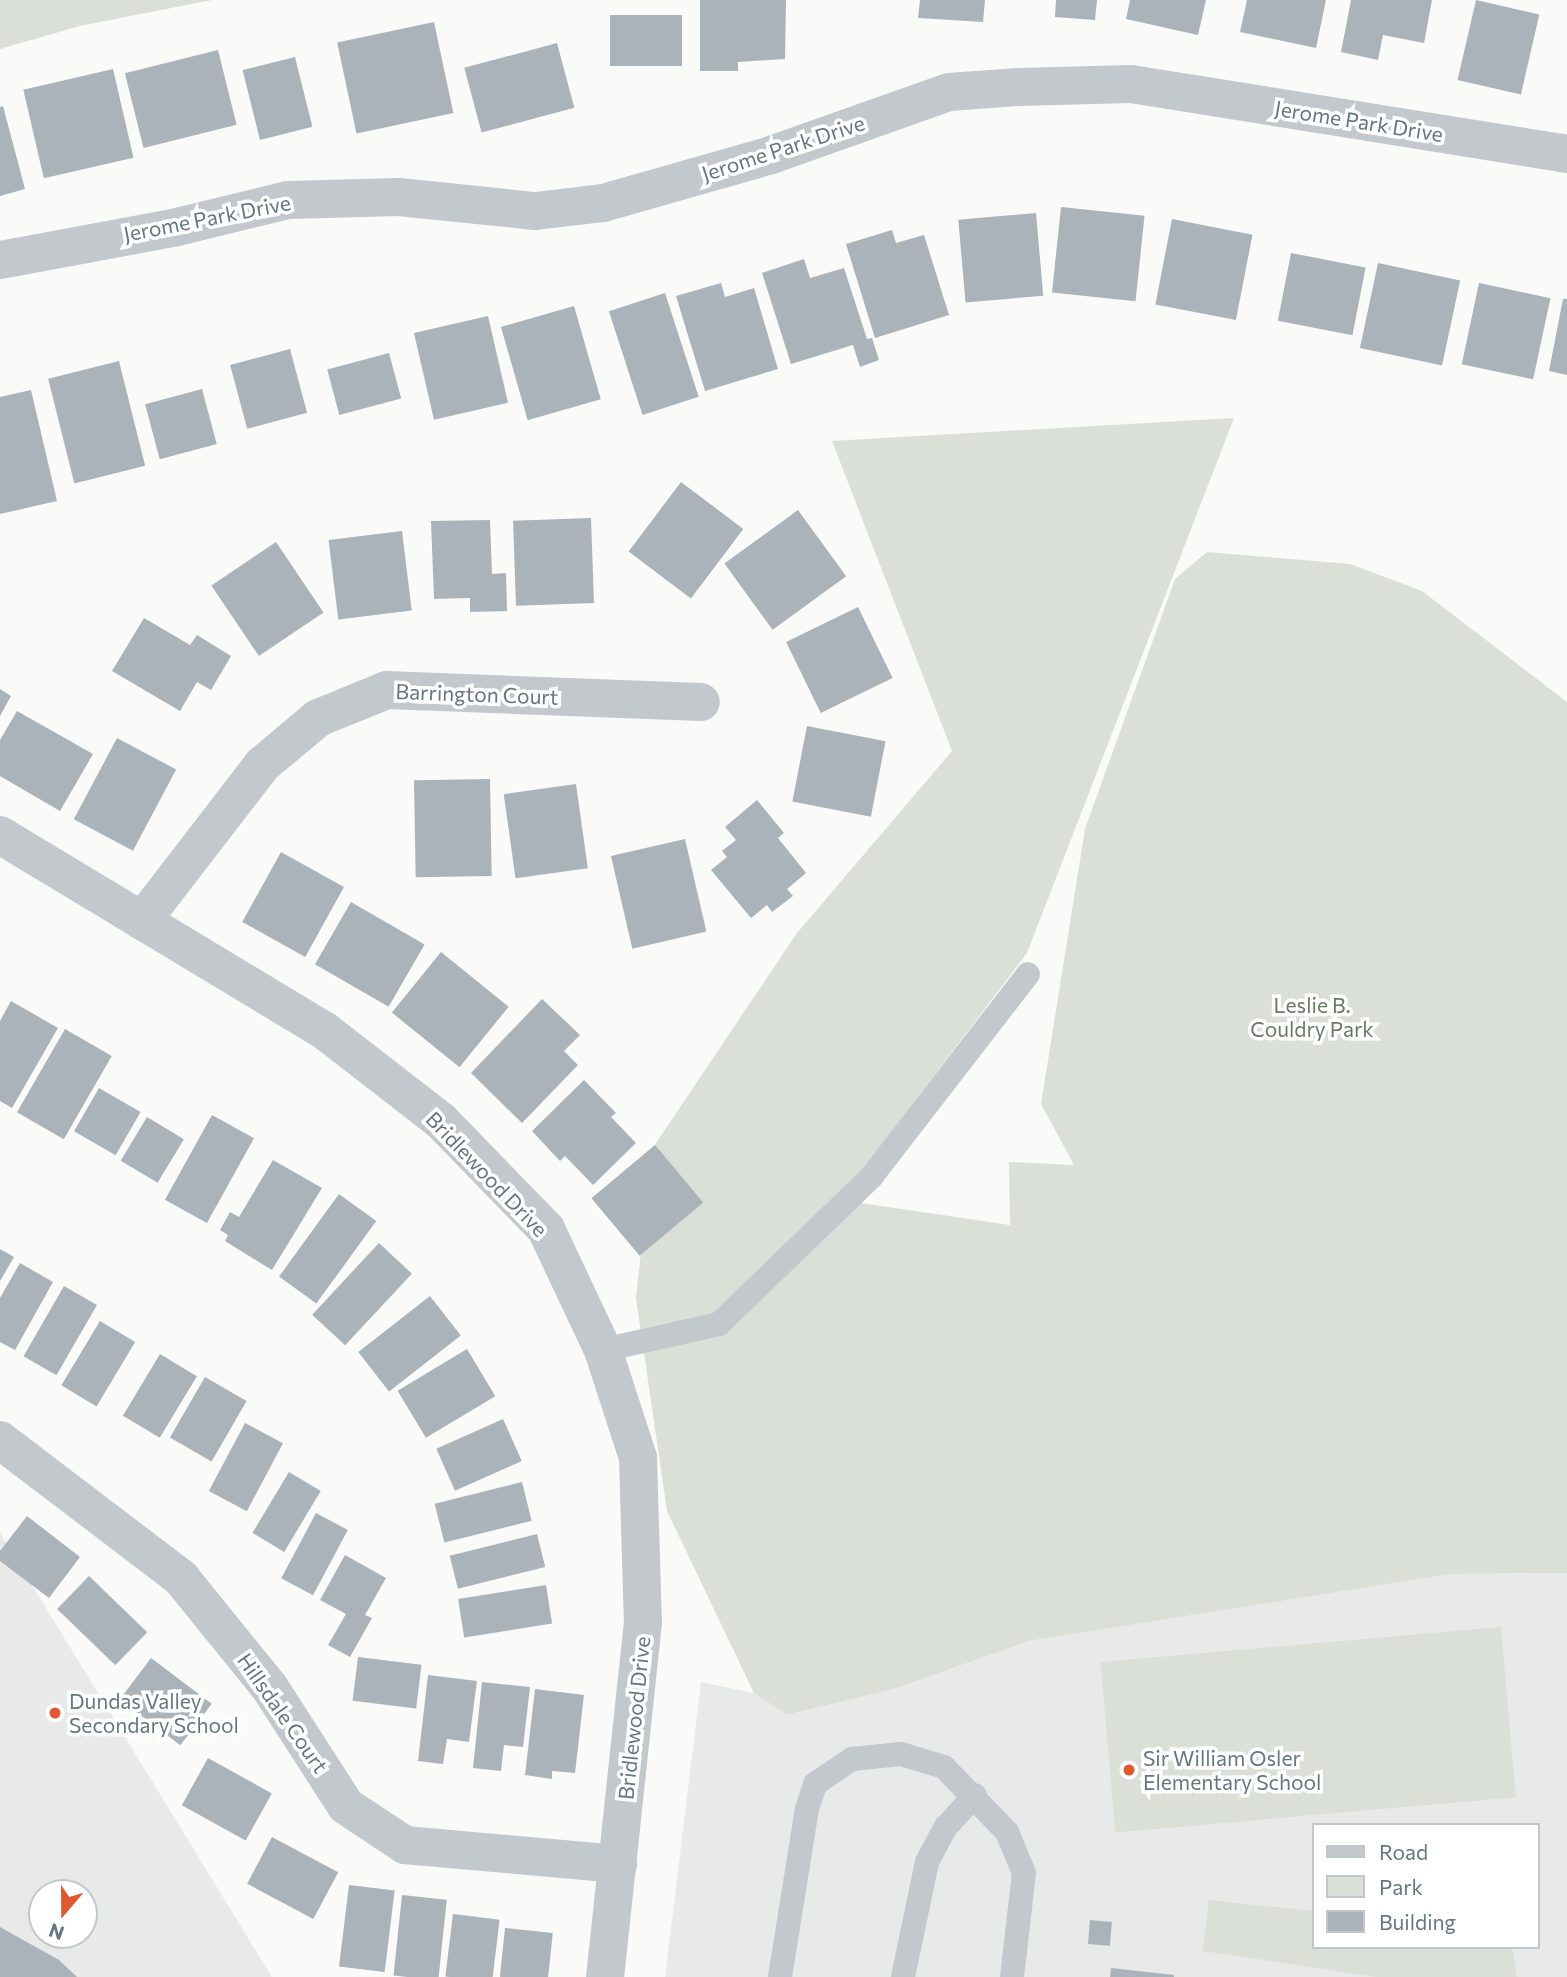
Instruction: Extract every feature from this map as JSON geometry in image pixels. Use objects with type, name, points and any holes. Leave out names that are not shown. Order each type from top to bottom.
[{"type":"street","name":"Jerome Park Drive","points":[[0,260],[173,228],[288,200],[399,197],[535,211],[603,203],[771,155],[949,92],[1018,87],[1131,84],[1567,154]]},
{"type":"street","name":"Barrington Court","points":[[142,921],[262,765],[318,718],[387,690],[701,702]]},
{"type":"street","name":"Bridlewood Drive","points":[[0,835],[325,1031],[441,1121],[546,1229],[603,1350],[638,1458],[643,1608],[605,1977]]},
{"type":"street","name":"Hillsdale Court","points":[[0,1440],[181,1578],[270,1688],[346,1806],[405,1845],[618,1864]]},
{"type":"lane","points":[[603,1350],[719,1324],[872,1176],[1028,974]]},
{"type":"lane","points":[[780,1977],[807,1809],[816,1784],[852,1759],[901,1754],[944,1767],[975,1795],[1007,1832],[1024,1873],[1012,1977]]},
{"type":"lane","points":[[903,1977],[927,1862],[946,1827],[975,1795]]},
{"type":"shaded area","name":"Dundas Valley Secondary School","points":[[0,1533],[272,1977],[0,1977]]},
{"type":"shaded area","name":"Sir William Osler Elementary School","points":[[1567,1573],[1567,1977],[665,1977],[701,1682],[754,1693],[788,1715],[894,1689],[1029,1641],[1451,1574]]},
{"type":"green space","points":[[0,0],[212,0],[80,26],[0,49]]},
{"type":"green space","name":"Leslie B. Couldry Park","points":[[1234,418],[1027,953],[840,1200],[1010,1225],[1009,1162],[1074,1165],[1041,1104],[1085,829],[1175,579],[1207,552],[1350,564],[1422,591],[1567,702],[1567,1573],[1451,1574],[1029,1641],[894,1689],[787,1715],[754,1693],[667,1511],[636,1298],[652,1149],[797,933],[952,751],[832,441]]},
{"type":"green space","points":[[1501,1627],[1516,1797],[1115,1832],[1101,1662]]},
{"type":"green space","points":[[1209,1900],[1312,1911],[1312,1949],[1512,1949],[1517,1977],[1376,1977],[1203,1951]]},
{"type":"building","points":[[700,0],[786,0],[785,59],[738,62],[738,71],[700,71]]},
{"type":"building","points":[[920,0],[985,0],[983,22],[918,18]]},
{"type":"building","points":[[1056,0],[1097,0],[1095,20],[1055,17]]},
{"type":"building","points":[[1130,0],[1206,0],[1198,35],[1126,19]]},
{"type":"building","points":[[1247,0],[1326,0],[1316,48],[1240,32]]},
{"type":"building","points":[[1351,0],[1432,0],[1424,43],[1383,35],[1378,60],[1341,52]]},
{"type":"building","points":[[1476,0],[1539,15],[1521,95],[1458,80]]},
{"type":"building","points":[[610,15],[682,15],[682,66],[610,66]]},
{"type":"building","points":[[434,22],[453,113],[356,134],[337,43]]},
{"type":"building","points":[[557,43],[574,108],[482,133],[464,68]]},
{"type":"building","points":[[218,50],[237,125],[143,148],[125,73]]},
{"type":"building","points":[[295,57],[312,127],[260,140],[243,70]]},
{"type":"building","points":[[113,69],[133,158],[44,178],[23,90]]},
{"type":"building","points":[[3,106],[25,189],[0,196],[0,107]]},
{"type":"building","points":[[1061,207],[1145,216],[1136,301],[1052,293]]},
{"type":"building","points":[[1036,213],[1043,296],[966,302],[958,220]]},
{"type":"building","points":[[1172,219],[1252,235],[1236,320],[1155,304]]},
{"type":"building","points":[[892,230],[896,243],[924,235],[949,315],[875,338],[846,244]]},
{"type":"building","points":[[1291,253],[1366,268],[1352,335],[1278,321]]},
{"type":"building","points":[[804,259],[810,278],[844,268],[867,339],[872,338],[879,360],[860,367],[853,345],[791,364],[762,273]]},
{"type":"building","points":[[1378,263],[1460,280],[1442,366],[1360,348]]},
{"type":"building","points":[[721,283],[725,297],[754,288],[778,369],[705,391],[676,296]]},
{"type":"building","points":[[1479,283],[1550,298],[1533,379],[1462,364]]},
{"type":"building","points":[[665,293],[699,397],[643,415],[609,311]]},
{"type":"building","points":[[1563,299],[1567,299],[1567,375],[1549,371]]},
{"type":"building","points":[[574,306],[601,399],[528,420],[501,327]]},
{"type":"building","points":[[488,316],[508,403],[434,420],[414,333]]},
{"type":"building","points":[[290,349],[307,413],[247,429],[230,365]]},
{"type":"building","points":[[389,353],[401,398],[339,415],[327,370]]},
{"type":"building","points":[[119,361],[145,466],[74,483],[48,379]]},
{"type":"building","points":[[202,389],[217,444],[160,459],[145,404]]},
{"type":"building","points":[[31,390],[57,501],[0,514],[0,397]]},
{"type":"building","points":[[681,482],[743,529],[691,598],[629,551]]},
{"type":"building","points":[[798,510],[846,576],[773,630],[724,563]]},
{"type":"building","points":[[591,518],[594,603],[516,606],[513,521]]},
{"type":"building","points":[[490,520],[492,574],[506,573],[507,611],[470,612],[470,598],[434,599],[431,521]]},
{"type":"building","points":[[402,531],[412,610],[338,619],[329,540]]},
{"type":"building","points":[[276,542],[324,612],[259,656],[211,586]]},
{"type":"building","points":[[858,607],[893,678],[821,713],[786,642]]},
{"type":"building","points":[[144,618],[190,645],[197,635],[231,656],[211,690],[197,682],[180,711],[112,671]]},
{"type":"building","points":[[0,689],[11,696],[0,716]]},
{"type":"building","points":[[17,711],[93,754],[60,811],[0,776],[0,740]]},
{"type":"building","points":[[807,726],[886,741],[871,817],[792,802]]},
{"type":"building","points":[[117,738],[176,769],[133,851],[74,819]]},
{"type":"building","points":[[490,779],[492,876],[416,877],[414,780]]},
{"type":"building","points":[[576,784],[588,868],[516,878],[504,794]]},
{"type":"building","points":[[757,800],[784,833],[778,838],[806,873],[787,889],[793,896],[772,912],[767,905],[751,918],[711,870],[727,857],[722,851],[736,840],[725,827]]},
{"type":"building","points":[[685,839],[706,932],[632,949],[611,856]]},
{"type":"building","points":[[281,852],[344,887],[305,957],[242,922]]},
{"type":"building","points":[[351,902],[425,944],[389,1007],[315,964]]},
{"type":"building","points":[[441,952],[509,1007],[460,1067],[392,1013]]},
{"type":"building","points":[[542,999],[580,1035],[564,1051],[578,1065],[522,1123],[471,1073]]},
{"type":"building","points":[[11,1001],[58,1028],[12,1108],[0,1101],[0,1021]]},
{"type":"building","points":[[65,1029],[112,1056],[64,1139],[17,1112]]},
{"type":"building","points":[[584,1080],[616,1113],[611,1117],[636,1143],[593,1185],[565,1156],[560,1161],[532,1131]]},
{"type":"building","points":[[99,1088],[141,1112],[116,1155],[74,1131]]},
{"type":"building","points":[[212,1115],[254,1138],[207,1223],[165,1200]]},
{"type":"building","points":[[147,1117],[184,1139],[158,1183],[121,1161]]},
{"type":"building","points":[[655,1145],[703,1202],[640,1256],[591,1198]]},
{"type":"building","points":[[273,1160],[322,1188],[272,1270],[225,1241],[228,1235],[220,1230],[230,1212],[239,1217]]},
{"type":"building","points":[[339,1194],[376,1221],[316,1304],[279,1277]]},
{"type":"building","points":[[379,1243],[412,1274],[345,1345],[312,1315]]},
{"type":"building","points":[[0,1249],[14,1257],[0,1281]]},
{"type":"building","points":[[20,1263],[53,1282],[15,1350],[0,1342],[0,1298]]},
{"type":"building","points":[[64,1286],[97,1305],[56,1375],[24,1356]]},
{"type":"building","points":[[430,1296],[461,1335],[389,1391],[358,1352]]},
{"type":"building","points":[[100,1321],[135,1342],[97,1406],[61,1385]]},
{"type":"building","points":[[467,1349],[495,1396],[426,1438],[398,1391]]},
{"type":"building","points":[[160,1354],[197,1376],[160,1438],[123,1416]]},
{"type":"building","points":[[205,1377],[247,1401],[212,1462],[170,1438]]},
{"type":"building","points":[[503,1419],[522,1461],[455,1491],[436,1449]]},
{"type":"building","points":[[245,1423],[283,1443],[247,1511],[209,1491]]},
{"type":"building","points":[[289,1472],[321,1491],[284,1552],[252,1533]]},
{"type":"building","points":[[522,1482],[532,1521],[444,1543],[435,1504]]},
{"type":"building","points":[[316,1513],[348,1530],[313,1595],[281,1578]]},
{"type":"building","points":[[27,1516],[80,1557],[49,1598],[0,1561],[0,1551]]},
{"type":"building","points":[[537,1534],[545,1567],[458,1589],[450,1556]]},
{"type":"building","points":[[345,1555],[386,1578],[365,1615],[372,1618],[350,1657],[328,1645],[346,1614],[320,1600]]},
{"type":"building","points":[[89,1576],[147,1632],[115,1665],[57,1609]]},
{"type":"building","points":[[546,1585],[552,1624],[464,1637],[458,1599]]},
{"type":"building","points":[[358,1657],[422,1665],[416,1708],[353,1701]]},
{"type":"building","points":[[151,1658],[212,1704],[180,1745],[120,1700]]},
{"type":"building","points":[[428,1675],[477,1681],[469,1742],[447,1739],[443,1764],[418,1761]]},
{"type":"building","points":[[482,1682],[530,1687],[523,1747],[504,1745],[501,1771],[473,1768]]},
{"type":"building","points":[[535,1689],[584,1695],[575,1773],[552,1771],[552,1779],[525,1775]]},
{"type":"building","points":[[208,1758],[272,1793],[246,1841],[182,1805]]},
{"type":"building","points":[[272,1837],[338,1872],[313,1919],[247,1884]]},
{"type":"building","points":[[349,1885],[395,1891],[385,1972],[339,1966]]},
{"type":"building","points":[[402,1895],[447,1900],[439,1977],[394,1976]]},
{"type":"building","points":[[453,1914],[500,1920],[493,1977],[445,1977]]},
{"type":"building","points":[[1090,1920],[1112,1922],[1110,1946],[1088,1944]]},
{"type":"building","points":[[0,1927],[28,1943],[28,1949],[39,1949],[59,1960],[77,1977],[0,1977]]},
{"type":"building","points":[[505,1928],[553,1933],[548,1977],[500,1977]]},
{"type":"building","points":[[1111,1968],[1174,1975],[1174,1977],[1110,1977]]},
{"type":"place","name":"Dundas Valley Secondary School","points":[[55,1713]]},
{"type":"place","name":"Sir William Osler Elementary School","points":[[1129,1770]]}]
